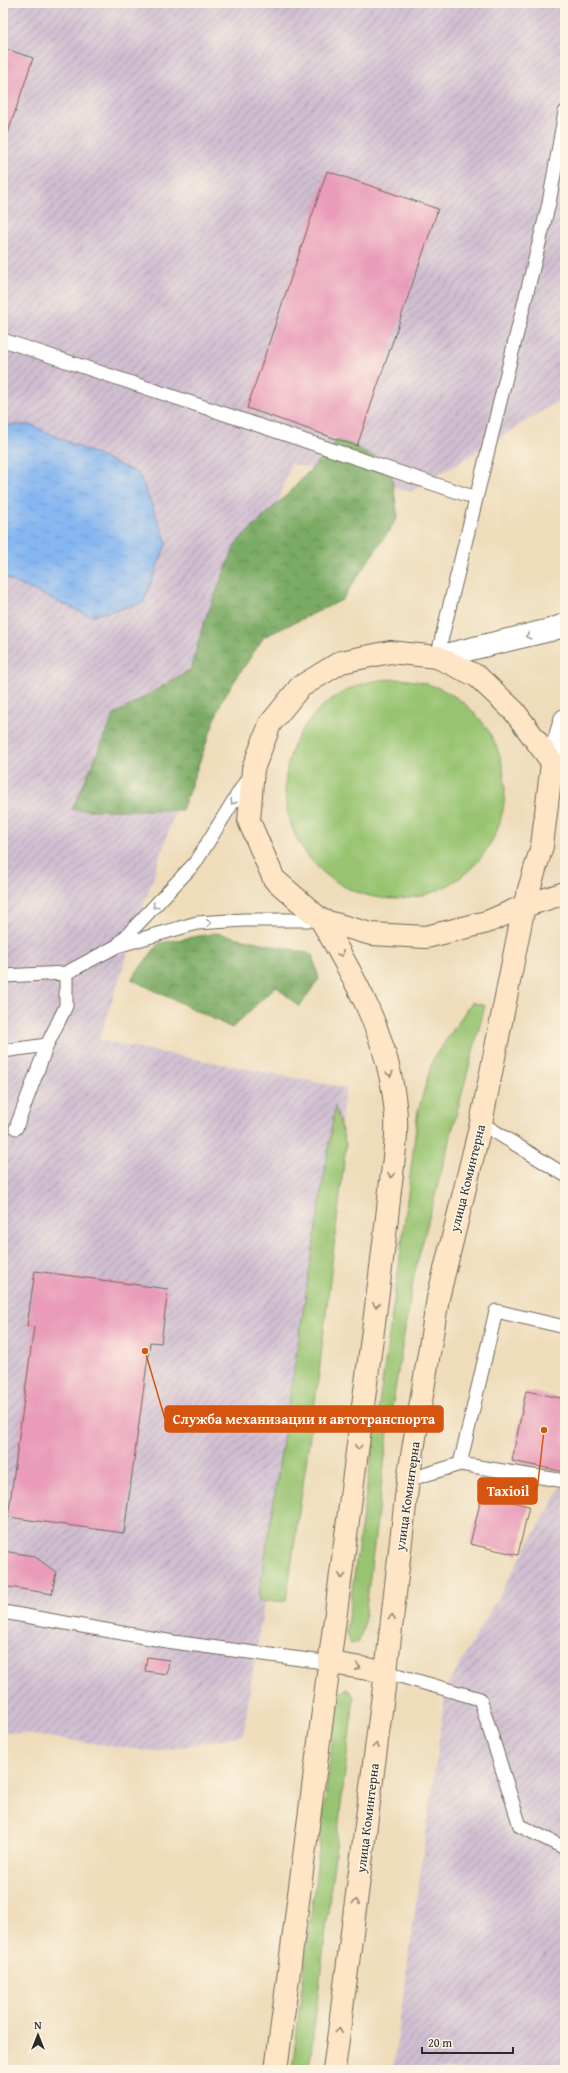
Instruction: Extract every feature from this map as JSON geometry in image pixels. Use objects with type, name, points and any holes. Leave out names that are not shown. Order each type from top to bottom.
[{"type":"main road","points":[[276,2070],[331,1663],[385,1233],[395,1137],[396,1107],[391,1079],[379,1034],[355,978],[321,920],[274,879],[250,822],[253,769],[270,724],[300,688],[341,662],[390,652],[437,657],[477,676],[514,711],[558,771]]},
{"type":"main road","name":"улица Коминтерна","points":[[334,2070],[386,1672],[408,1480],[438,1298],[481,1123],[524,906],[542,846],[558,771]]},
{"type":"main road","points":[[321,920],[371,934],[426,937],[486,922],[524,906],[565,893]]},
{"type":"main road","points":[[331,1663],[386,1672]]},
{"type":"street","points":[[437,657],[536,634],[565,625]]},
{"type":"street","points":[[558,771],[565,720]]},
{"type":"lane","points":[[437,657],[548,203],[565,112]]},
{"type":"lane","points":[[3,340],[476,498]]},
{"type":"lane","points":[[117,946],[195,863],[253,769]]},
{"type":"lane","points":[[3,976],[66,973],[117,946],[197,924],[244,920],[321,920]]},
{"type":"lane","points":[[16,1128],[47,1045],[66,1006],[66,973]]},
{"type":"lane","points":[[3,1051],[47,1045]]},
{"type":"lane","points":[[481,1123],[565,1175]]},
{"type":"lane","points":[[460,1464],[496,1311],[565,1328]]},
{"type":"lane","points":[[408,1480],[460,1464],[565,1481]]},
{"type":"lane","points":[[3,1612],[173,1642],[331,1663]]},
{"type":"lane","points":[[386,1672],[480,1700],[520,1826],[565,1848]]},
{"type":"shaded area","points":[[3,3],[565,3],[565,397],[411,492],[291,464],[99,1040],[346,1088],[243,1735],[155,1752],[3,1731]]},
{"type":"shaded area","points":[[565,1481],[565,2070],[393,2070],[446,1688]]},
{"type":"green space","points":[[339,438],[390,465],[398,517],[342,600],[264,637],[222,700],[182,810],[72,810],[114,715],[191,669],[203,625],[236,543],[291,491]]},
{"type":"green space","points":[[384,679],[406,679],[427,683],[437,687],[456,697],[473,711],[487,728],[497,747],[503,767],[505,789],[503,811],[497,831],[487,850],[473,867],[456,881],[427,895],[406,899],[384,899],[363,895],[343,886],[325,874],[310,859],[298,841],[289,821],[285,800],[285,778],[289,757],[298,737],[310,719],[325,704],[343,692],[363,683]]},
{"type":"green space","points":[[216,933],[312,954],[319,979],[299,1007],[276,986],[232,1028],[131,979],[159,943]]},
{"type":"green space","points":[[472,1002],[485,1006],[414,1275],[388,1432],[364,1624],[359,1642],[350,1644],[346,1632],[399,1266],[418,1111],[433,1059]]},
{"type":"green space","points":[[335,1106],[346,1145],[318,1381],[286,1601],[258,1602]]},
{"type":"green space","points":[[347,1688],[354,1697],[309,2070],[292,2070],[338,1695]]},
{"type":"water","points":[[3,425],[31,425],[139,474],[167,542],[143,603],[90,616],[3,577]]},
{"type":"building","points":[[3,48],[33,58],[3,148]]},
{"type":"building","points":[[327,171],[438,209],[357,446],[247,408]]},
{"type":"building","points":[[35,1271],[168,1289],[161,1343],[150,1342],[124,1533],[8,1517],[34,1327],[27,1326]]},
{"type":"building","points":[[526,1391],[565,1399],[565,1472],[512,1461]]},
{"type":"building","points":[[482,1495],[529,1506],[518,1555],[470,1544]]},
{"type":"building","points":[[3,1551],[34,1556],[56,1572],[52,1594],[3,1586]]},
{"type":"building","points":[[147,1657],[169,1660],[167,1674],[145,1671]]},
{"type":"place","name":"Служба механизации и автотранспорта","points":[[145,1351]]},
{"type":"place","name":"Taxioil","points":[[544,1430]]}]
